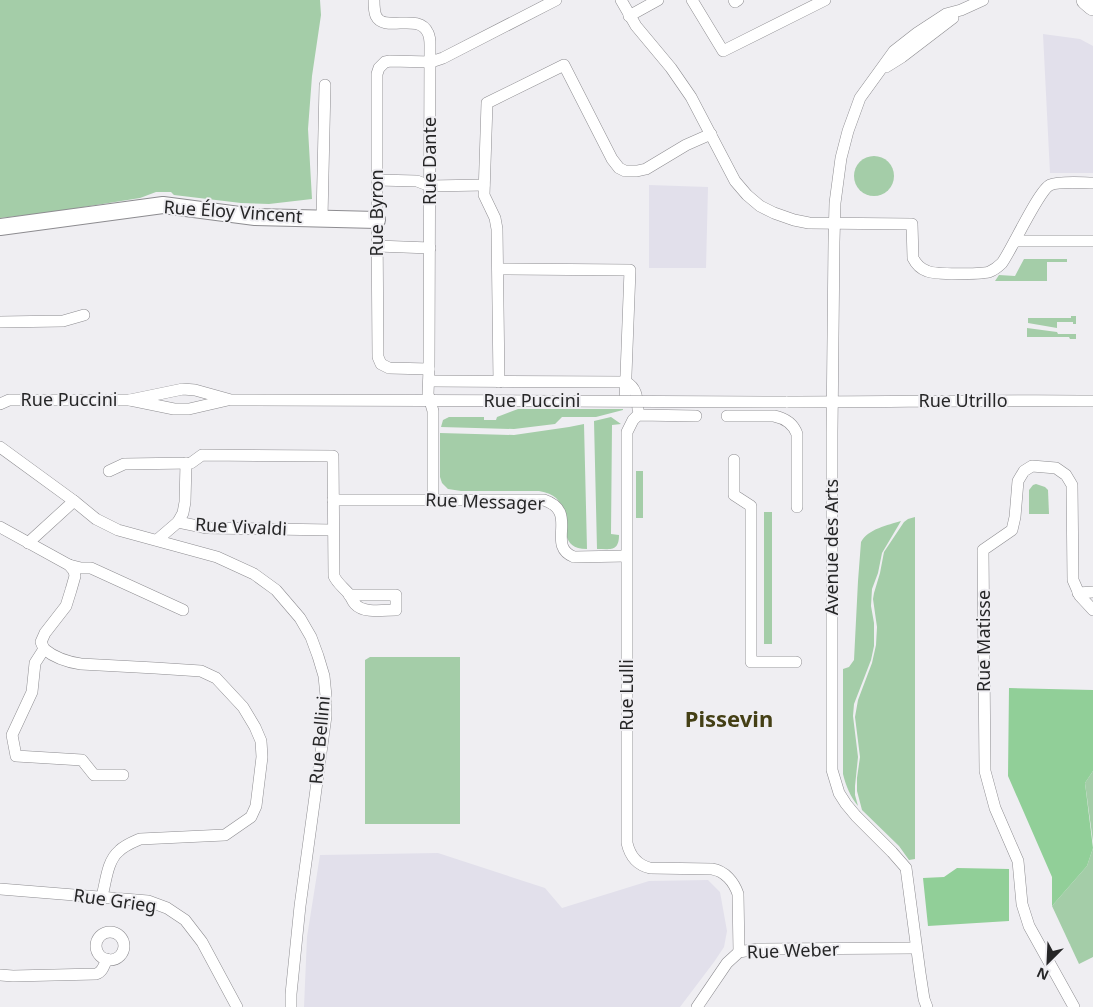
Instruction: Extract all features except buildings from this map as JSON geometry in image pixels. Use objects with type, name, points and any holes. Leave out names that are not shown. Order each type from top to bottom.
[{"type":"main road","points":[[1086,0],[1093,6]]},
{"type":"street","name":"Rue Dante","points":[[374,0],[374,10],[379,20],[383,22],[413,22],[422,26],[429,34],[431,62],[428,394],[433,411],[433,500]]},
{"type":"street","points":[[431,62],[455,53],[556,0]]},
{"type":"street","points":[[621,0],[636,26],[671,68],[691,97],[735,181],[760,206],[774,213],[794,220],[814,223],[912,224],[913,258],[921,268],[932,273],[980,273],[990,271],[1002,264],[1040,196],[1049,185],[1093,182]]},
{"type":"street","points":[[629,16],[658,0]]},
{"type":"street","points":[[692,0],[723,51],[825,0]]},
{"type":"street","points":[[734,0],[735,2],[738,0]]},
{"type":"street","name":"Avenue des Arts","points":[[927,1007],[916,948],[906,868],[846,804],[832,770],[835,203],[841,158],[860,98],[882,69],[902,57],[951,20],[961,10],[983,0]]},
{"type":"street","name":"Rue Byron","points":[[429,369],[389,368],[381,364],[378,356],[377,74],[378,68],[382,64],[390,61],[431,62]]},
{"type":"street","points":[[499,382],[497,229],[495,218],[484,195],[487,103],[564,65],[612,159],[619,168],[625,171],[637,172],[646,169],[686,145],[710,134]]},
{"type":"street","points":[[322,218],[325,85]]},
{"type":"street","points":[[377,180],[417,181],[430,186],[484,186]]},
{"type":"street","name":"Rue Éloy Vincent","points":[[0,227],[163,205],[255,217],[377,220]]},
{"type":"street","points":[[1015,241],[1093,241]]},
{"type":"street","points":[[377,246],[430,248]]},
{"type":"street","points":[[498,269],[630,270],[625,401]]},
{"type":"street","points":[[0,322],[63,321],[84,314]]},
{"type":"street","points":[[429,381],[626,382],[631,385],[636,393],[638,415],[696,416]]},
{"type":"street","name":"Rue Puccini","points":[[5,402],[130,400],[183,389],[195,390],[231,400]]},
{"type":"street","name":"Rue Puccini","points":[[130,400],[174,409],[189,409],[231,400],[833,402]]},
{"type":"street","name":"Rue Utrillo","points":[[833,402],[928,400],[1093,401]]},
{"type":"street","name":"Rue Lulli","points":[[638,415],[628,426],[626,436],[626,843],[632,855],[643,866],[650,868],[712,869],[718,870],[727,876],[738,894],[739,952]]},
{"type":"street","points":[[727,416],[780,417],[787,420],[796,429],[797,507]]},
{"type":"street","name":"Rue Bellini","points":[[0,447],[96,519],[118,530],[217,557],[254,574],[276,590],[300,618],[311,637],[324,676],[326,716],[300,906],[291,1007]]},
{"type":"street","points":[[109,471],[124,464],[191,463],[202,455],[333,456],[334,576],[349,594]]},
{"type":"street","points":[[734,460],[734,495],[751,506],[751,662],[796,662]]},
{"type":"street","points":[[178,522],[183,513],[185,502],[186,463]]},
{"type":"street","name":"Rue Matisse","points":[[1071,1004],[1029,926],[1022,904],[1018,861],[995,808],[985,771],[983,550],[1012,530],[1018,481],[1024,471],[1032,466],[1056,468],[1066,475],[1072,485],[1073,580],[1080,596],[1093,610]]},
{"type":"street","name":"Rue Messager","points":[[333,500],[544,500],[552,502],[561,513],[562,543],[568,554],[574,557],[626,556]]},
{"type":"street","points":[[28,543],[74,501]]},
{"type":"street","name":"Rue Vivaldi","points":[[157,540],[178,522],[207,528],[333,530]]},
{"type":"street","points":[[0,527],[69,565],[92,568],[183,610]]},
{"type":"street","points":[[69,565],[74,571],[75,576],[72,590],[66,606],[41,642],[44,649],[58,658],[81,664],[201,671],[216,678],[243,707],[261,741],[262,757],[256,806],[251,817],[224,835],[140,839],[128,844],[118,852],[111,862],[102,896]]},
{"type":"street","points":[[1078,593],[1093,592]]},
{"type":"street","points":[[44,649],[35,663],[32,692],[12,735],[16,756],[82,760],[94,775],[123,775]]},
{"type":"street","name":"Rue Grieg","points":[[0,889],[148,901],[167,908],[185,920],[202,942],[236,1007]]},
{"type":"street","name":"Rue Weber","points":[[697,1007],[727,963],[739,952],[757,949],[916,948]]},
{"type":"street","points":[[0,975],[96,974],[102,970],[107,959]]},
{"type":"shaded area","points":[[1043,34],[1080,39],[1093,46],[1093,173],[1050,173]]},
{"type":"shaded area","points":[[649,185],[708,187],[706,268],[649,268]]},
{"type":"shaded area","points":[[438,853],[545,888],[562,908],[649,881],[708,880],[720,892],[727,931],[724,947],[680,1007],[304,1007],[307,937],[320,855]]},
{"type":"green space","points":[[0,0],[320,0],[321,15],[312,76],[308,129],[312,199],[269,204],[241,203],[174,195],[171,192],[156,192],[140,198],[46,213],[0,218]]},
{"type":"green space","points":[[878,156],[885,159],[891,165],[894,176],[893,184],[885,193],[878,196],[870,196],[863,193],[855,184],[854,172],[857,165],[866,157]]},
{"type":"green space","points":[[1024,259],[1067,259],[1067,262],[1047,262],[1047,281],[995,281],[999,275],[1015,276]]},
{"type":"green space","points":[[1071,316],[1076,316],[1076,324],[1073,324],[1073,322],[1057,322],[1057,328],[1028,323],[1028,318],[1071,318]]},
{"type":"green space","points":[[1027,328],[1057,332],[1058,334],[1076,334],[1076,339],[1070,339],[1069,337],[1027,337]]},
{"type":"green space","points":[[518,409],[623,410],[596,417],[562,417],[555,424],[514,429],[441,427],[443,420],[449,417],[484,417],[484,420],[496,420],[497,417]]},
{"type":"green space","points":[[611,417],[621,424],[612,425],[611,534],[619,535],[619,540],[613,548],[597,549],[594,421]]},
{"type":"green space","points":[[584,424],[587,549],[575,547],[569,541],[564,512],[560,503],[553,496],[539,491],[461,491],[448,489],[442,483],[440,477],[440,433],[514,435]]},
{"type":"green space","points":[[636,471],[643,471],[643,518],[636,518]]},
{"type":"green space","points":[[1036,484],[1048,490],[1049,514],[1029,514],[1029,490]]},
{"type":"green space","points":[[764,512],[772,512],[772,644],[764,644]]},
{"type":"green space","points":[[915,517],[915,859],[909,860],[899,846],[862,810],[857,791],[860,757],[855,717],[858,700],[872,663],[876,645],[877,627],[873,599],[884,552],[904,522]]},
{"type":"green space","points":[[901,521],[882,553],[872,589],[871,606],[874,623],[874,646],[871,660],[854,704],[853,716],[858,757],[855,795],[858,806],[845,783],[843,774],[843,669],[849,667],[854,660],[861,542],[873,531]]},
{"type":"green space","points":[[370,657],[460,657],[460,824],[365,824],[365,660]]},
{"type":"green space","points":[[1009,688],[1093,690],[1093,771],[1085,783],[1093,848],[1087,866],[1052,906],[1052,877],[1008,776]]},
{"type":"green space","points":[[1093,771],[1093,842],[1085,783]]},
{"type":"green space","points":[[1093,848],[1093,957],[1079,964],[1052,906],[1087,866]]},
{"type":"green space","points":[[957,868],[1009,869],[1009,921],[928,926],[923,878],[944,877]]},
{"type":"district","name":"Pissevin","points":[[729,719]]}]
